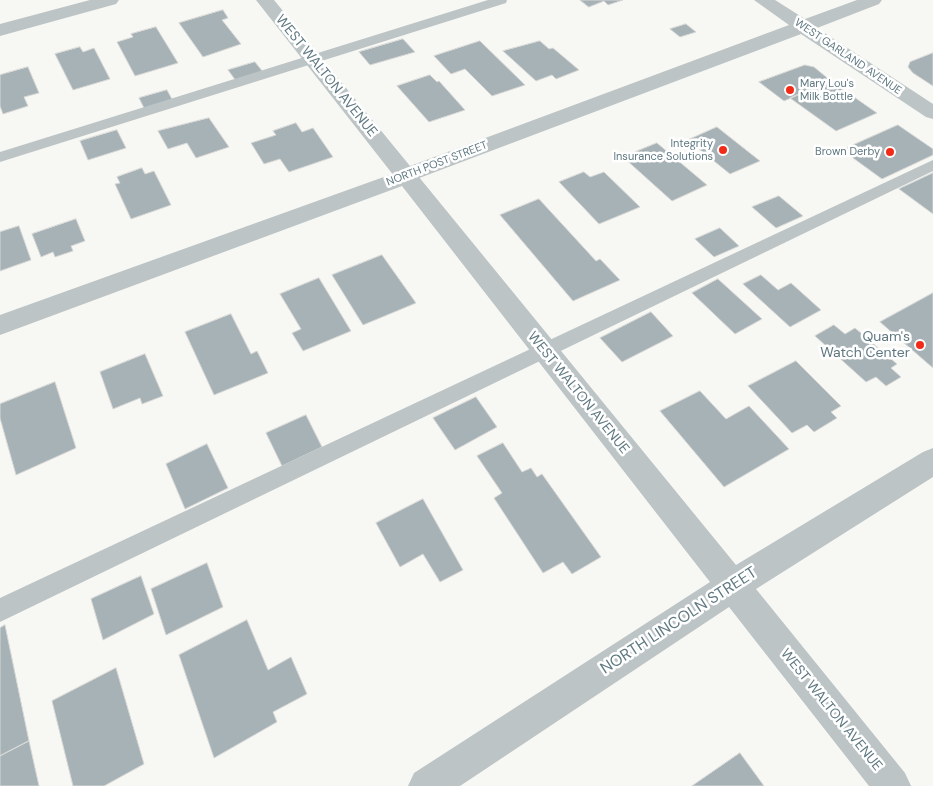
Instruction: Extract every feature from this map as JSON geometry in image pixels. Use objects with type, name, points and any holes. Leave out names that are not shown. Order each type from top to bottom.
[{"type":"street","points":[[0,30],[110,0]]},
{"type":"street","name":"WEST WALTON AVENUE","points":[[265,0],[892,786]]},
{"type":"street","name":"WEST GARLAND AVENUE","points":[[762,0],[933,114]]},
{"type":"street","name":"NORTH POST STREET","points":[[0,325],[406,176],[873,0]]},
{"type":"street","name":"NORTH LINCOLN STREET","points":[[427,786],[732,586],[933,460]]},
{"type":"lane","points":[[0,157],[501,0]]},
{"type":"lane","points":[[0,610],[933,165]]},
{"type":"building","points":[[580,0],[623,0],[608,5],[604,1],[589,7]]},
{"type":"building","points":[[223,10],[228,18],[222,20],[241,44],[203,57],[179,23]]},
{"type":"building","points":[[686,24],[696,32],[680,37],[670,29]]},
{"type":"building","points":[[156,27],[178,63],[135,76],[117,42],[133,37],[131,34]]},
{"type":"building","points":[[403,39],[415,52],[370,65],[359,52]]},
{"type":"building","points":[[480,41],[525,85],[492,96],[465,69],[451,74],[434,56]]},
{"type":"building","points":[[540,41],[549,49],[553,48],[579,70],[556,79],[552,75],[536,81],[503,51]]},
{"type":"building","points":[[80,47],[83,52],[94,48],[110,79],[73,90],[55,54]]},
{"type":"building","points":[[933,53],[933,86],[913,73],[908,67],[910,62]]},
{"type":"building","points":[[255,62],[263,72],[236,81],[228,70]]},
{"type":"building","name":"Mary Lou's Milk Bottle","points":[[805,65],[814,67],[831,81],[784,101],[759,82]]},
{"type":"building","points":[[28,67],[39,93],[24,97],[28,106],[3,114],[0,106],[0,75]]},
{"type":"building","points":[[430,75],[437,82],[439,81],[465,110],[429,122],[397,86]]},
{"type":"building","points":[[831,81],[877,113],[836,131],[790,98]]},
{"type":"building","points":[[167,90],[173,101],[145,110],[139,98]]},
{"type":"building","points":[[209,118],[229,147],[196,158],[187,143],[168,149],[158,131]]},
{"type":"building","points":[[296,123],[302,132],[313,128],[333,157],[289,172],[280,159],[264,164],[251,143],[276,135],[273,131]]},
{"type":"building","name":"Brown Derby","points":[[898,125],[933,149],[933,155],[882,179],[842,150]]},
{"type":"building","name":"Integrity Insurance Solutions","points":[[717,127],[760,161],[730,174],[688,140]]},
{"type":"building","points":[[117,130],[126,148],[88,160],[80,141]]},
{"type":"building","points":[[657,143],[707,185],[672,201],[623,157]]},
{"type":"building","points":[[142,168],[145,174],[154,171],[171,205],[131,219],[115,184],[120,183],[117,177]]},
{"type":"building","points":[[584,172],[590,177],[604,172],[640,207],[599,224],[559,182]]},
{"type":"building","points":[[933,173],[933,214],[899,189]]},
{"type":"building","points":[[779,196],[803,216],[776,228],[752,207]]},
{"type":"building","points":[[539,199],[596,261],[600,259],[620,280],[573,301],[500,215]]},
{"type":"building","points":[[76,219],[85,241],[71,246],[73,251],[55,257],[53,252],[41,257],[32,234]]},
{"type":"building","points":[[19,226],[31,260],[0,271],[0,232]]},
{"type":"building","points":[[720,228],[739,246],[714,257],[695,239]]},
{"type":"building","points":[[382,255],[416,303],[363,325],[332,275]]},
{"type":"building","points":[[761,275],[778,290],[791,283],[821,310],[790,327],[743,284]]},
{"type":"building","points":[[319,278],[351,331],[303,351],[292,333],[301,329],[280,294]]},
{"type":"building","points":[[718,279],[762,319],[735,334],[692,293]]},
{"type":"building","name":"Quam's Watch Center","points":[[933,293],[933,368],[880,322]]},
{"type":"building","points":[[651,312],[673,336],[622,362],[600,338]]},
{"type":"building","points":[[231,314],[251,354],[257,351],[268,373],[214,395],[185,332]]},
{"type":"building","points":[[834,325],[845,334],[855,328],[897,364],[891,368],[901,377],[886,386],[876,377],[866,382],[815,336]]},
{"type":"building","points":[[145,354],[163,396],[142,404],[140,398],[113,409],[100,372]]},
{"type":"building","points":[[796,361],[841,406],[831,412],[837,418],[814,432],[807,425],[792,433],[748,386]]},
{"type":"building","points":[[55,382],[76,448],[16,475],[0,418],[0,404]]},
{"type":"building","points":[[700,391],[726,419],[749,406],[789,449],[724,487],[660,411]]},
{"type":"building","points":[[476,397],[497,427],[455,450],[433,418]]},
{"type":"building","points":[[306,415],[322,447],[282,466],[266,433]]},
{"type":"building","points":[[503,443],[522,472],[531,468],[537,477],[542,474],[601,557],[572,574],[563,562],[543,573],[494,498],[502,493],[477,456]]},
{"type":"building","points":[[207,444],[228,488],[185,509],[166,464]]},
{"type":"building","points":[[423,499],[463,570],[440,582],[423,554],[400,567],[376,523]]},
{"type":"building","points":[[207,563],[223,607],[166,635],[151,589]]},
{"type":"building","points":[[141,576],[154,614],[103,640],[91,599]]},
{"type":"building","points":[[247,620],[268,670],[291,657],[307,694],[273,712],[277,722],[214,758],[179,655]]},
{"type":"building","points":[[5,625],[29,741],[0,756],[0,628]]},
{"type":"building","points":[[116,668],[144,764],[104,786],[73,786],[52,701]]},
{"type":"building","points":[[29,741],[39,786],[0,786],[0,756]]},
{"type":"building","points":[[740,753],[764,786],[692,786]]},
{"type":"place","name":"Mary Lou's Milk Bottle","points":[[790,90]]},
{"type":"place","name":"Integrity Insurance Solutions","points":[[723,150]]},
{"type":"place","name":"Brown Derby","points":[[890,152]]},
{"type":"place","name":"Quam's Watch Center","points":[[920,345]]}]
